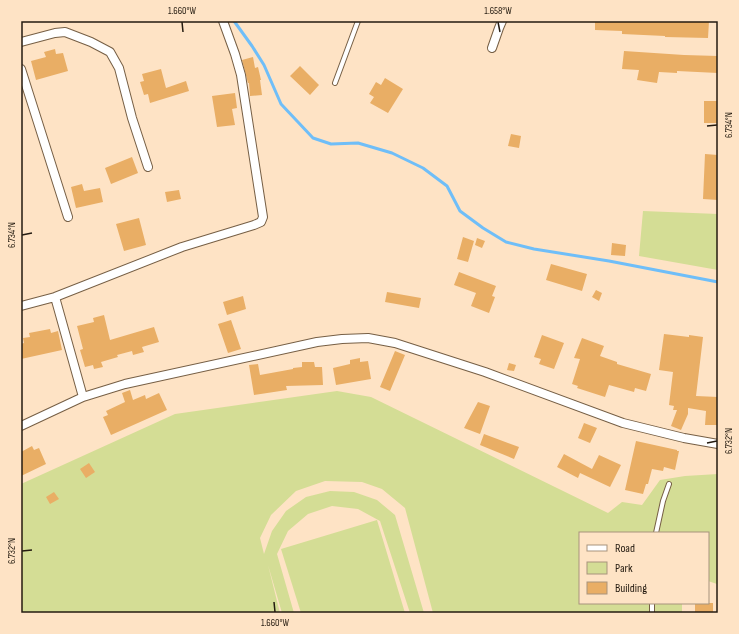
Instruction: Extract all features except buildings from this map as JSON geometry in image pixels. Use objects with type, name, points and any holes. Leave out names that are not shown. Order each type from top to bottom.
[{"type":"street","points":[[21,306],[55,297],[182,247],[261,222],[263,217],[241,75],[236,54],[223,21]]},
{"type":"street","points":[[492,48],[502,21]]},
{"type":"street","points":[[21,42],[55,33],[65,32],[91,42],[110,52],[119,68],[132,118],[148,167]]},
{"type":"street","points":[[21,69],[68,217]]},
{"type":"street","points":[[55,297],[82,397]]},
{"type":"street","points":[[21,426],[82,397],[126,384],[317,342],[368,338],[395,343],[485,372],[623,423],[684,438],[718,444]]},
{"type":"lane","points":[[335,83],[358,21]]},
{"type":"lane","points":[[656,532],[663,501],[669,484]]},
{"type":"green space","points":[[643,211],[718,214],[718,270],[639,256]]},
{"type":"green space","points":[[337,391],[371,397],[608,513],[622,502],[642,505],[660,480],[685,476],[718,474],[717,584],[709,581],[709,532],[579,532],[579,604],[682,604],[682,613],[433,613],[405,508],[382,489],[362,482],[325,481],[296,491],[271,515],[260,538],[264,554],[272,531],[286,511],[306,497],[330,491],[354,492],[377,500],[395,515],[424,613],[410,613],[380,521],[358,509],[332,506],[308,514],[288,531],[277,554],[294,613],[282,613],[268,565],[280,613],[21,613],[21,484],[175,414]]},
{"type":"green space","points":[[377,520],[405,613],[301,613],[281,549]]},
{"type":"waterway","points":[[234,21],[264,65],[281,104],[313,138],[331,144],[358,143],[392,153],[423,168],[447,186],[460,211],[483,228],[506,242],[534,249],[609,261],[718,282]]}]
